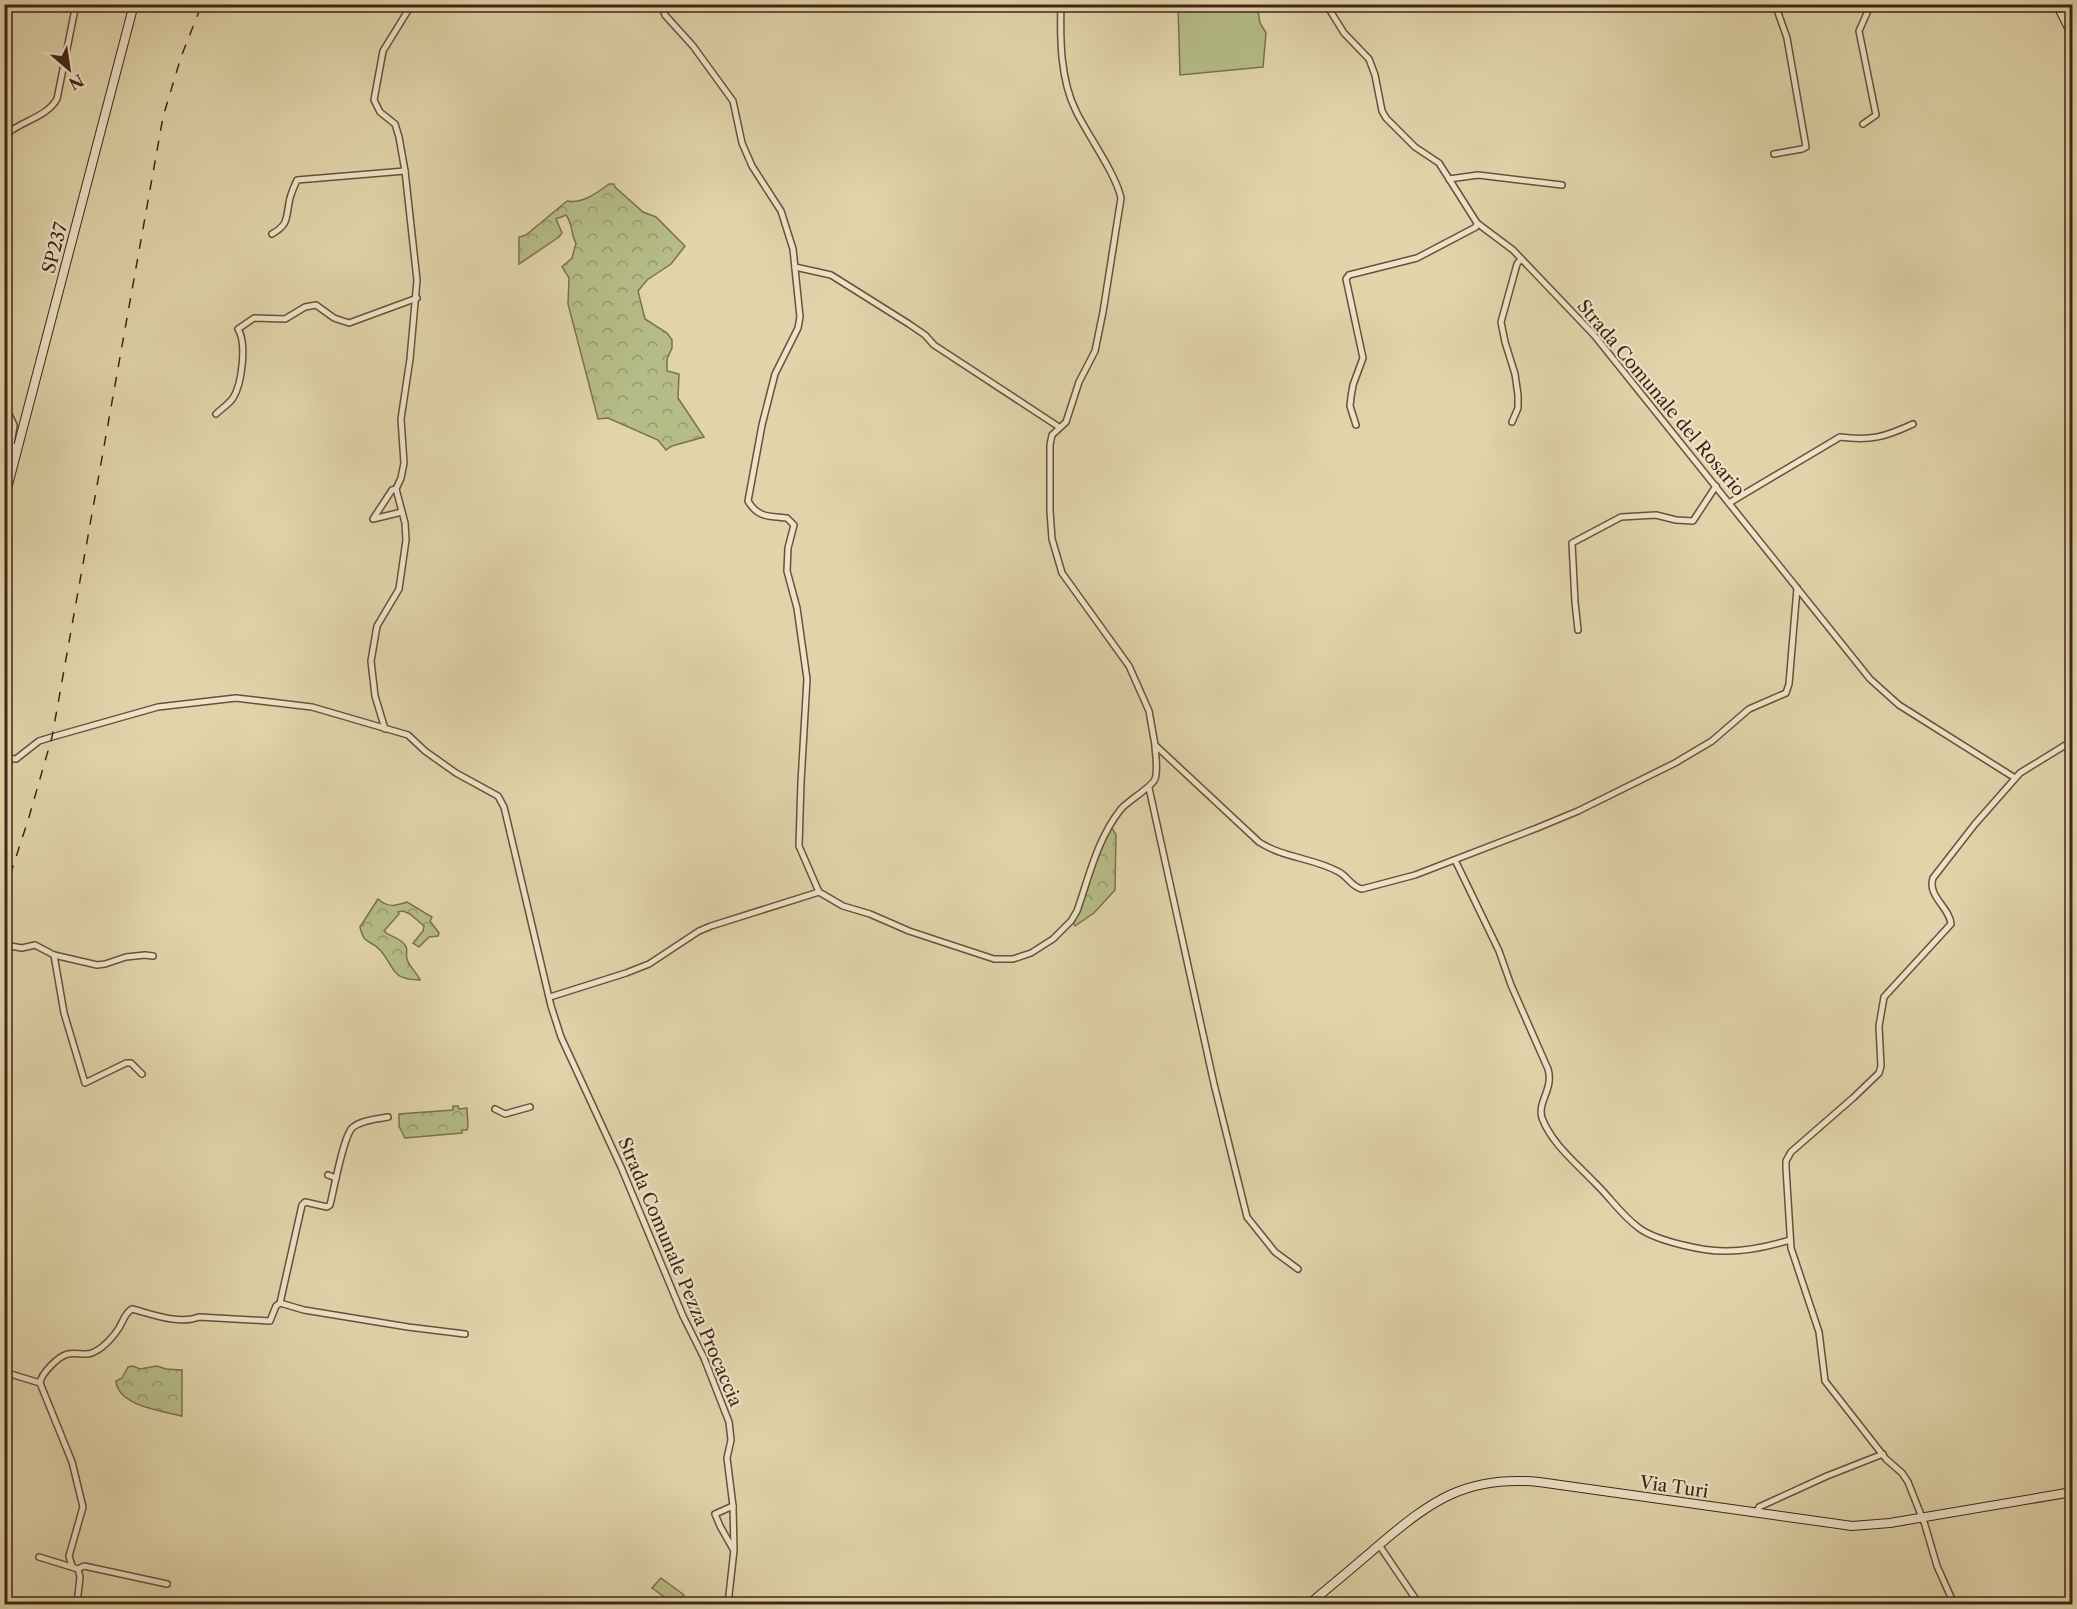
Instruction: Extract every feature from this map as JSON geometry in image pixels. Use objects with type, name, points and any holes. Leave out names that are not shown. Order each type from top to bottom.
[{"type":"main road","name":"SP237","points":[[4,500],[134,4]]},
{"type":"main road","points":[[2057,4],[2073,34]]},
{"type":"main road","name":"Via Turi","points":[[1309,1605],[1412,1517],[1441,1498],[1473,1486],[1500,1482],[1528,1481],[1852,1526],[1871,1526],[2073,1492]]},
{"type":"street","points":[[4,136],[11,129],[51,108],[54,104],[76,4]]},
{"type":"street","points":[[385,729],[375,696],[370,661],[377,626],[399,589],[406,540],[405,523],[396,489],[404,463],[401,419],[417,298],[415,252],[405,171],[394,124],[380,112],[374,100],[383,51],[412,4]]},
{"type":"street","points":[[661,4],[664,15],[693,46],[733,101],[742,143],[752,166],[781,211],[793,249],[800,317],[798,328],[775,375],[762,425],[748,501],[754,511],[788,518],[794,525],[788,548],[787,571],[797,608],[807,679],[800,846],[819,892],[843,906],[870,914],[932,940],[994,959],[1020,957],[1053,939],[1071,921],[1077,911],[1100,845],[1108,829],[1121,809],[1144,789],[1149,788],[1155,780],[1155,745],[1149,711],[1129,666],[1062,573],[1052,538],[1050,512],[1052,435],[1066,422],[1078,382],[1095,351],[1121,198],[1116,184],[1075,109],[1068,88],[1060,37],[1061,4]]},
{"type":"street","name":"Strada Comunale del Rosario","points":[[1326,4],[1344,33],[1369,59],[1375,75],[1382,111],[1386,118],[1415,147],[1439,163],[1478,223],[1512,250],[1594,335],[1850,655],[1888,696],[1908,711],[2015,778]]},
{"type":"street","points":[[1774,4],[1787,38],[1806,147],[1774,154]]},
{"type":"street","points":[[1863,124],[1876,115],[1858,31],[1871,4]]},
{"type":"street","points":[[272,234],[281,229],[289,214],[289,202],[297,180],[405,171]]},
{"type":"street","points":[[1449,179],[1478,175],[1562,185]]},
{"type":"street","points":[[1356,425],[1350,406],[1353,385],[1363,358],[1346,279],[1349,275],[1396,264],[1430,252],[1476,227],[1478,223]]},
{"type":"street","points":[[1512,422],[1519,401],[1515,374],[1501,322],[1517,264],[1521,259]]},
{"type":"street","points":[[795,267],[831,275],[909,324],[925,335],[934,345],[1059,427]]},
{"type":"street","points":[[216,414],[234,397],[242,366],[241,334],[238,329],[254,318],[285,319],[316,305],[334,318],[349,323],[417,298]]},
{"type":"street","points":[[4,404],[14,425],[11,444],[17,452]]},
{"type":"street","points":[[1729,503],[1840,437],[1853,439],[1886,437],[1913,424]]},
{"type":"street","points":[[1578,630],[1572,543],[1621,517],[1656,515],[1693,521],[1716,486]]},
{"type":"street","points":[[396,489],[392,490],[373,519],[402,512]]},
{"type":"street","points":[[1155,745],[1259,842],[1278,852],[1339,872],[1356,888],[1370,888],[1406,878],[1550,824],[1676,763],[1712,741],[1749,709],[1786,693],[1789,684],[1797,588]]},
{"type":"street","name":"Strada Comunale Pezza Procaccia","points":[[4,758],[16,759],[39,741],[158,707],[236,698],[312,707],[408,735],[425,751],[456,773],[498,796],[504,807],[561,1037],[621,1167],[679,1308],[704,1358],[729,1422],[731,1440],[727,1458],[733,1506],[734,1550],[728,1605]]},
{"type":"street","points":[[1954,1605],[1937,1566],[1922,1518],[1906,1478],[1882,1454],[1825,1381],[1819,1332],[1790,1240],[1786,1161],[1796,1147],[1879,1073],[1881,1066],[1879,1026],[1884,997],[1951,924],[1935,894],[1931,881],[1975,824],[2015,778],[2033,764],[2073,741]]},
{"type":"street","points":[[1149,788],[1246,1217],[1275,1252],[1298,1269]]},
{"type":"street","points":[[1455,860],[1500,951],[1511,985],[1548,1070],[1550,1083],[1541,1112],[1546,1128],[1556,1143],[1630,1221],[1654,1237],[1723,1251],[1790,1240]]},
{"type":"street","points":[[550,997],[649,964],[699,931],[711,926],[819,892]]},
{"type":"street","points":[[4,945],[22,948],[35,945],[54,955],[97,965],[126,957],[153,956]]},
{"type":"street","points":[[54,955],[64,1013],[86,1083],[126,1063],[131,1063],[142,1074]]},
{"type":"street","points":[[495,1109],[505,1114],[530,1107]]},
{"type":"street","points":[[77,1605],[80,1577],[69,1556],[83,1507],[72,1462],[40,1383],[41,1378],[63,1356],[88,1355],[96,1351],[118,1330],[128,1311],[132,1309],[180,1320],[192,1320],[199,1317],[270,1321],[276,1306],[280,1303],[302,1205],[305,1202],[327,1207],[330,1205],[342,1154],[351,1130],[358,1124],[388,1118]]},
{"type":"street","points":[[328,1175],[336,1178]]},
{"type":"street","points":[[280,1303],[304,1310],[408,1328],[465,1334]]},
{"type":"street","points":[[4,1372],[40,1383]]},
{"type":"street","points":[[1756,1513],[1759,1507],[1882,1454]]},
{"type":"street","points":[[733,1506],[715,1514],[734,1550]]},
{"type":"street","points":[[1379,1545],[1419,1605]]},
{"type":"street","points":[[39,1557],[75,1567],[84,1566],[167,1584]]},
{"type":"green space","points":[[1178,5],[1257,5],[1260,23],[1266,33],[1263,67],[1180,75]]},
{"type":"green space","points":[[609,184],[614,184],[643,212],[656,217],[685,246],[671,264],[647,280],[638,291],[645,319],[667,333],[672,340],[672,348],[667,359],[667,371],[679,374],[678,398],[704,437],[672,446],[666,450],[658,440],[608,418],[598,419],[568,304],[569,278],[562,267],[572,258],[576,243],[566,215],[556,219],[562,233],[559,237],[519,264],[519,237],[526,235],[567,201],[584,199]]},
{"type":"green space","points":[[1111,826],[1116,835],[1115,890],[1094,913],[1075,926],[1072,920],[1102,840]]},
{"type":"green space","points":[[378,899],[385,904],[392,905],[407,902],[432,917],[430,921],[439,933],[438,936],[429,937],[419,947],[413,943],[423,931],[424,926],[410,914],[403,911],[398,912],[399,914],[384,931],[405,945],[408,962],[420,980],[403,978],[398,975],[381,951],[364,937],[360,927]]},
{"type":"green space","points":[[453,1106],[458,1106],[459,1109],[467,1108],[467,1130],[462,1130],[462,1133],[405,1138],[399,1126],[399,1114],[453,1110]]},
{"type":"green space","points":[[133,1366],[140,1369],[157,1366],[182,1370],[182,1416],[142,1406],[124,1396],[116,1381],[122,1378],[128,1367]]},
{"type":"green space","points":[[661,1578],[684,1595],[674,1604],[652,1588]]},
{"type":"railway","points":[[4,894],[52,737],[163,117],[181,57],[202,4]]}]
